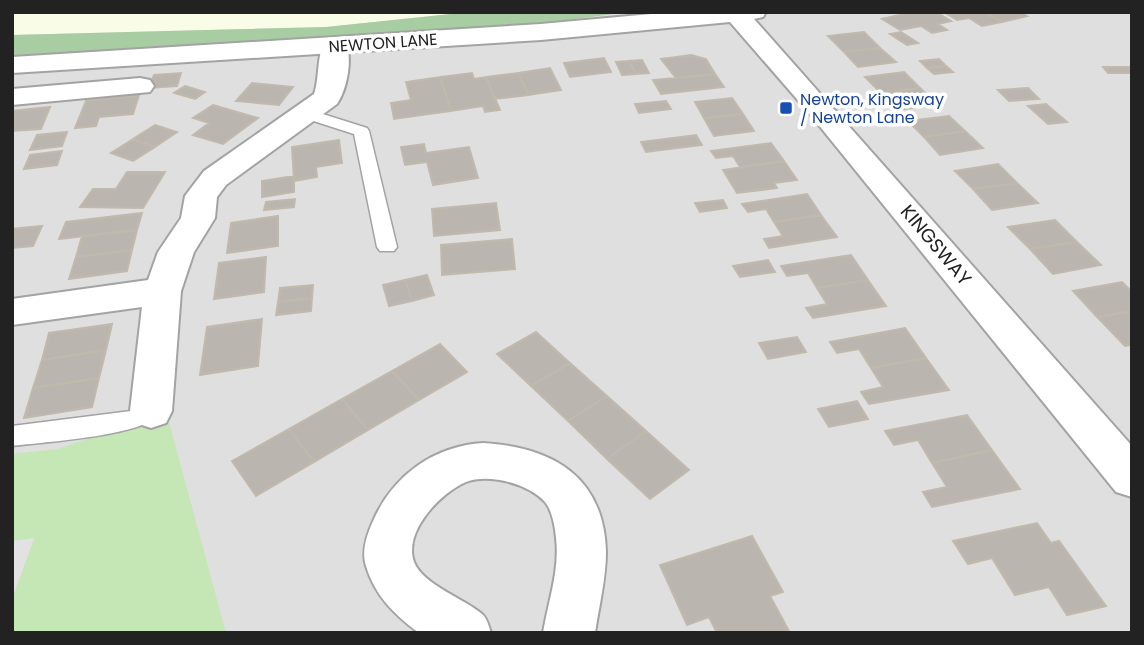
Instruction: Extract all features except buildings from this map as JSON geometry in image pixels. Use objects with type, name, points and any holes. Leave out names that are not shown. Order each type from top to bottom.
[{"type":"street","name":"NEWTON LANE","points":[[12,65],[652,24],[742,13]]},
{"type":"street","name":"KINGSWAY","points":[[742,13],[1132,478]]},
{"type":"street","points":[[151,411],[162,291],[176,252],[198,218],[201,196],[215,178],[327,98],[334,80],[335,46]]},
{"type":"street","points":[[12,97],[141,86]]},
{"type":"street","points":[[12,312],[162,291]]},
{"type":"street","points":[[465,633],[437,616],[397,579],[387,549],[399,514],[429,480],[459,465],[495,461],[530,469],[563,489],[578,525],[582,568],[569,633]]},
{"type":"lane","points":[[307,114],[361,131],[387,247]]},
{"type":"lane","points":[[12,436],[135,420],[151,411]]},
{"type":"shaded area","points":[[12,12],[1132,12],[1132,633],[12,633]]},
{"type":"shaded area","points":[[12,12],[470,12],[326,27],[12,35]]},
{"type":"shaded area","points":[[34,538],[12,599],[12,541]]},
{"type":"green space","points":[[470,12],[628,12],[398,36],[12,57],[12,35],[326,27]]},
{"type":"green space","points":[[166,411],[226,633],[12,633],[12,599],[34,539],[12,541],[12,454],[58,449]]},
{"type":"place","name":"Newton, Kingsway / Newton Lane","points":[[786,108]]}]
